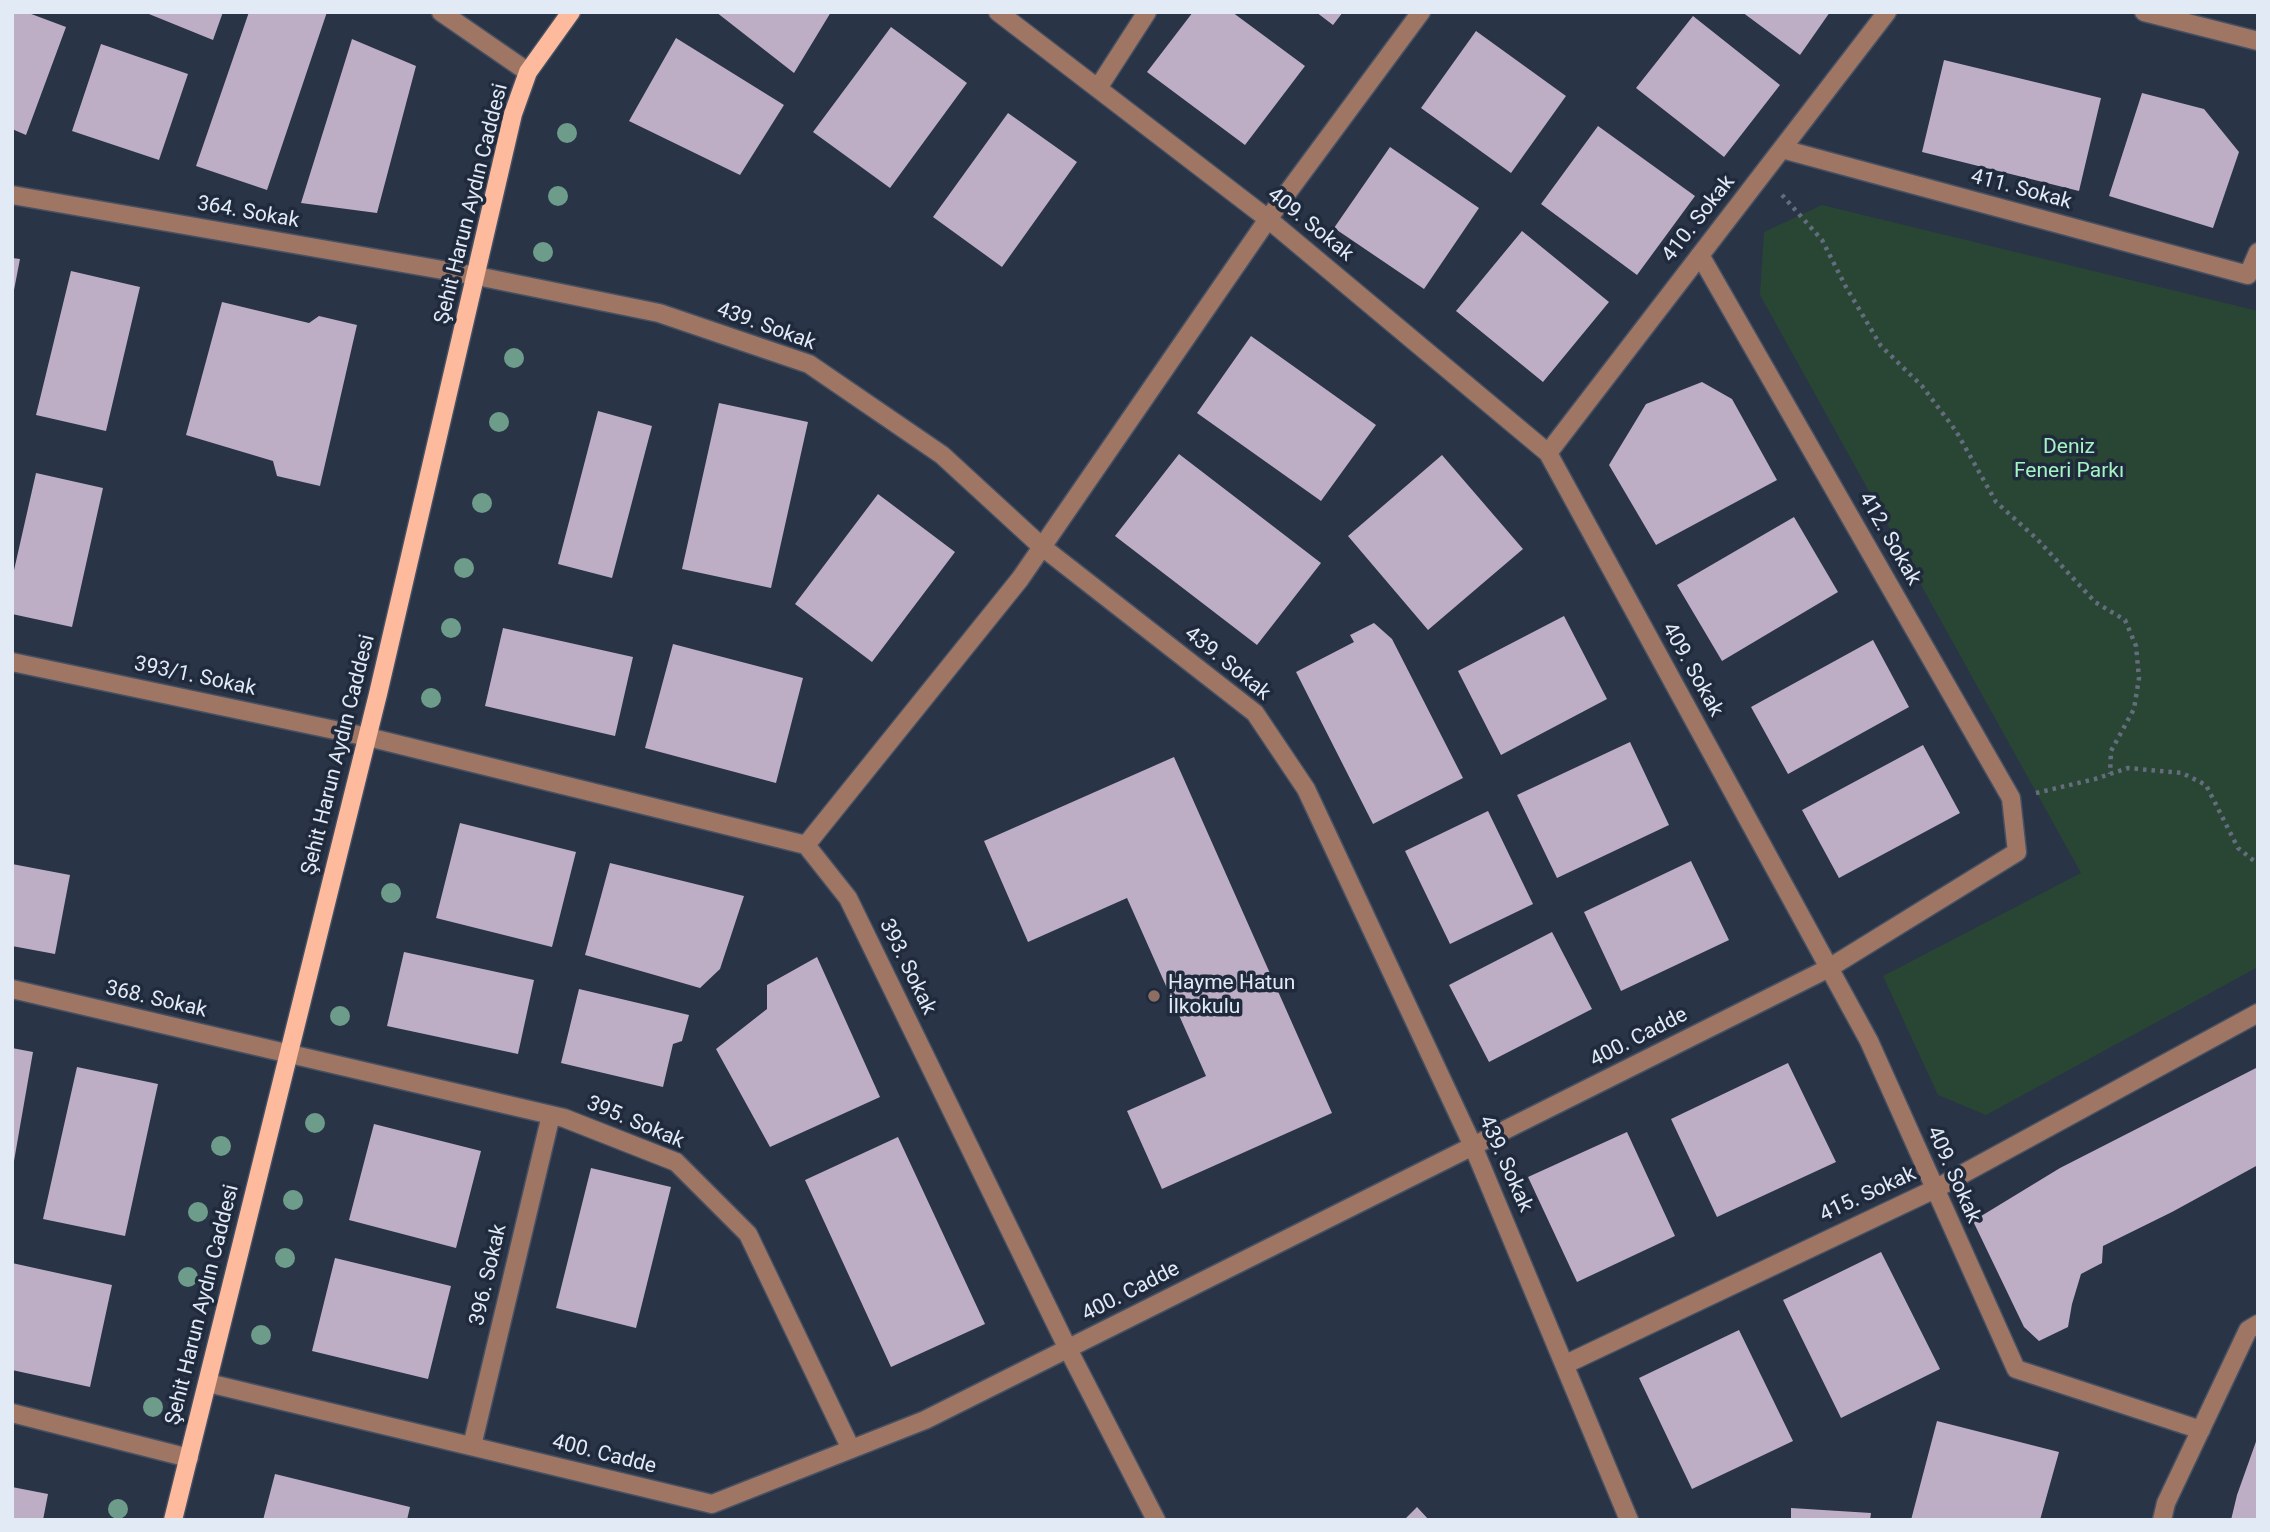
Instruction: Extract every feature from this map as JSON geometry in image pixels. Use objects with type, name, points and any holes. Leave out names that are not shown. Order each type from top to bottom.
[{"type":"main road","name":"Şehit Harun Aydın Caddesi","points":[[173,1520],[368,737],[510,125],[528,72],[571,12]]},
{"type":"street","points":[[441,12],[528,72]]},
{"type":"street","name":"409. Sokak","points":[[998,12],[1268,219],[1548,453],[1869,1041],[2015,1369],[2201,1430]]},
{"type":"street","points":[[1098,88],[1147,12]]},
{"type":"street","points":[[368,737],[807,845],[1020,579],[1268,219],[1421,12]]},
{"type":"street","name":"410. Sokak","points":[[1548,453],[1887,12]]},
{"type":"street","points":[[2144,12],[2258,41]]},
{"type":"street","name":"411. Sokak","points":[[1782,149],[2248,275],[2258,252]]},
{"type":"street","name":"364. Sokak","points":[[12,195],[477,276]]},
{"type":"street","name":"412. Sokak","points":[[1700,255],[2011,798],[2017,852]]},
{"type":"street","name":"439. Sokak","points":[[477,276],[659,313],[809,364],[942,455],[1041,545],[1255,713],[1306,789],[1473,1146],[1629,1520]]},
{"type":"street","name":"393/1. Sokak","points":[[12,662],[368,737]]},
{"type":"street","name":"393. Sokak","points":[[807,845],[848,898],[1068,1349],[1156,1520]]},
{"type":"street","name":"400. Cadde","points":[[208,1383],[472,1446],[710,1512],[851,1449],[925,1420],[1829,968],[2017,852]]},
{"type":"street","name":"368. Sokak","points":[[12,989],[289,1054]]},
{"type":"street","name":"415. Sokak","points":[[1566,1364],[1934,1189],[2258,1013]]},
{"type":"street","name":"395. Sokak","points":[[289,1054],[564,1118],[676,1162],[748,1234],[851,1449]]},
{"type":"street","name":"396. Sokak","points":[[472,1446],[551,1115]]},
{"type":"street","points":[[2162,1520],[2166,1503],[2248,1330],[2258,1324]]},
{"type":"street","points":[[12,1413],[189,1458]]},
{"type":"path","points":[[1763,174],[1822,240],[1881,346],[1922,386],[1956,431],[1996,502],[2037,539],[2095,602],[2125,620],[2136,646],[2138,678],[2134,709],[2111,751],[2110,774]]},
{"type":"path","points":[[2011,798],[2095,779],[2128,768],[2182,773],[2206,785],[2238,848],[2258,863]]},
{"type":"green space","name":"Deniz Feneri Parkı","points":[[1822,205],[2258,311],[2258,967],[1986,1115],[1938,1095],[1883,976],[2081,873],[1760,295],[1764,232]]},
{"type":"building","points":[[12,12],[26,12],[66,27],[26,135],[12,129]]},
{"type":"building","points":[[144,12],[223,12],[213,40]]},
{"type":"building","points":[[249,12],[327,12],[267,190],[196,166]]},
{"type":"building","points":[[716,12],[831,12],[794,73]]},
{"type":"building","points":[[1193,12],[1232,12],[1305,66],[1245,145],[1147,72]]},
{"type":"building","points":[[1316,12],[1343,12],[1333,25]]},
{"type":"building","points":[[1742,12],[1830,12],[1800,55]]},
{"type":"building","points":[[1693,16],[1780,85],[1724,157],[1636,88]]},
{"type":"building","points":[[891,27],[967,83],[890,188],[813,132]]},
{"type":"building","points":[[1476,31],[1566,96],[1511,173],[1421,108]]},
{"type":"building","points":[[676,38],[784,105],[740,175],[629,121]]},
{"type":"building","points":[[352,39],[416,66],[377,213],[301,203]]},
{"type":"building","points":[[101,44],[188,74],[159,160],[72,131]]},
{"type":"building","points":[[1944,60],[2101,98],[2079,191],[1922,152]]},
{"type":"building","points":[[2142,93],[2204,109],[2239,152],[2213,228],[2109,196]]},
{"type":"building","points":[[1008,113],[1077,162],[1002,267],[933,217]]},
{"type":"building","points":[[1598,126],[1695,196],[1637,275],[1541,204]]},
{"type":"building","points":[[1390,147],[1479,208],[1424,289],[1334,228]]},
{"type":"building","points":[[1522,231],[1609,302],[1543,382],[1456,311]]},
{"type":"building","points":[[12,258],[20,259],[14,290],[12,290]]},
{"type":"building","points":[[71,271],[140,287],[106,431],[36,415]]},
{"type":"building","points":[[222,302],[309,323],[319,316],[357,325],[320,486],[277,476],[273,461],[186,435]]},
{"type":"building","points":[[1251,336],[1376,425],[1321,501],[1197,413]]},
{"type":"building","points":[[1702,382],[1732,399],[1777,480],[1656,545],[1609,465],[1646,404]]},
{"type":"building","points":[[719,403],[808,422],[771,588],[682,569]]},
{"type":"building","points":[[598,411],[652,426],[612,578],[558,564]]},
{"type":"building","points":[[1179,454],[1321,563],[1257,645],[1115,536]]},
{"type":"building","points":[[1442,455],[1523,549],[1428,630],[1348,536]]},
{"type":"building","points":[[36,473],[103,488],[72,627],[12,614],[12,579]]},
{"type":"building","points":[[878,494],[955,552],[872,662],[795,604]]},
{"type":"building","points":[[1794,517],[1838,592],[1722,661],[1677,585]]},
{"type":"building","points":[[1564,616],[1607,699],[1501,755],[1458,671]]},
{"type":"building","points":[[1374,623],[1392,639],[1463,778],[1373,824],[1296,672],[1354,642],[1350,635]]},
{"type":"building","points":[[503,628],[633,657],[615,736],[485,706]]},
{"type":"building","points":[[1873,640],[1909,707],[1788,774],[1751,707]]},
{"type":"building","points":[[673,644],[803,678],[776,783],[645,748]]},
{"type":"building","points":[[1630,742],[1669,825],[1557,878],[1517,795]]},
{"type":"building","points":[[1923,745],[1960,813],[1839,878],[1802,810]]},
{"type":"building","points":[[1174,757],[1332,1113],[1162,1189],[1127,1111],[1206,1076],[1127,898],[1028,942],[984,841]]},
{"type":"building","points":[[1488,811],[1533,904],[1450,944],[1405,851]]},
{"type":"building","points":[[460,823],[576,852],[552,947],[436,918]]},
{"type":"building","points":[[1691,861],[1729,940],[1621,991],[1584,912]]},
{"type":"building","points":[[610,863],[744,896],[720,969],[700,988],[585,955]]},
{"type":"building","points":[[12,864],[70,875],[55,954],[12,946]]},
{"type":"building","points":[[1552,932],[1592,1009],[1489,1062],[1449,985]]},
{"type":"building","points":[[404,952],[534,980],[518,1054],[387,1026]]},
{"type":"building","points":[[817,957],[880,1097],[770,1147],[716,1049],[767,1009],[767,985]]},
{"type":"building","points":[[579,989],[689,1015],[682,1041],[673,1044],[663,1087],[561,1063]]},
{"type":"building","points":[[12,1048],[33,1052],[14,1161],[12,1161]]},
{"type":"building","points":[[1788,1063],[1836,1162],[1717,1217],[1671,1119]]},
{"type":"building","points":[[77,1067],[158,1084],[125,1236],[43,1219]]},
{"type":"building","points":[[2258,1067],[2258,1165],[2103,1246],[2102,1263],[2081,1274],[2068,1327],[2039,1341],[2024,1327],[1973,1221],[2060,1168]]},
{"type":"building","points":[[374,1124],[481,1151],[456,1248],[349,1220]]},
{"type":"building","points":[[1627,1132],[1675,1236],[1577,1282],[1528,1177]]},
{"type":"building","points":[[898,1137],[985,1324],[891,1367],[805,1180]]},
{"type":"building","points":[[591,1168],[671,1187],[636,1328],[556,1308]]},
{"type":"building","points":[[1881,1252],[1940,1369],[1841,1418],[1783,1300]]},
{"type":"building","points":[[335,1258],[451,1286],[428,1379],[312,1351]]},
{"type":"building","points":[[12,1263],[112,1285],[90,1387],[12,1370]]},
{"type":"building","points":[[1739,1330],[1793,1441],[1692,1489],[1639,1378]]},
{"type":"building","points":[[1937,1421],[2059,1452],[2040,1520],[1911,1520]]},
{"type":"building","points":[[2258,1436],[2258,1520],[2231,1520],[2237,1495]]},
{"type":"building","points":[[275,1474],[410,1507],[407,1520],[263,1520]]},
{"type":"building","points":[[12,1487],[48,1494],[43,1520],[12,1520]]},
{"type":"building","points":[[1417,1507],[1429,1520],[1404,1520]]},
{"type":"building","points":[[1791,1508],[1871,1513],[1870,1520],[1791,1520]]},
{"type":"place","name":"Hayme Hatun İlkokulu","points":[[1154,996]]}]
